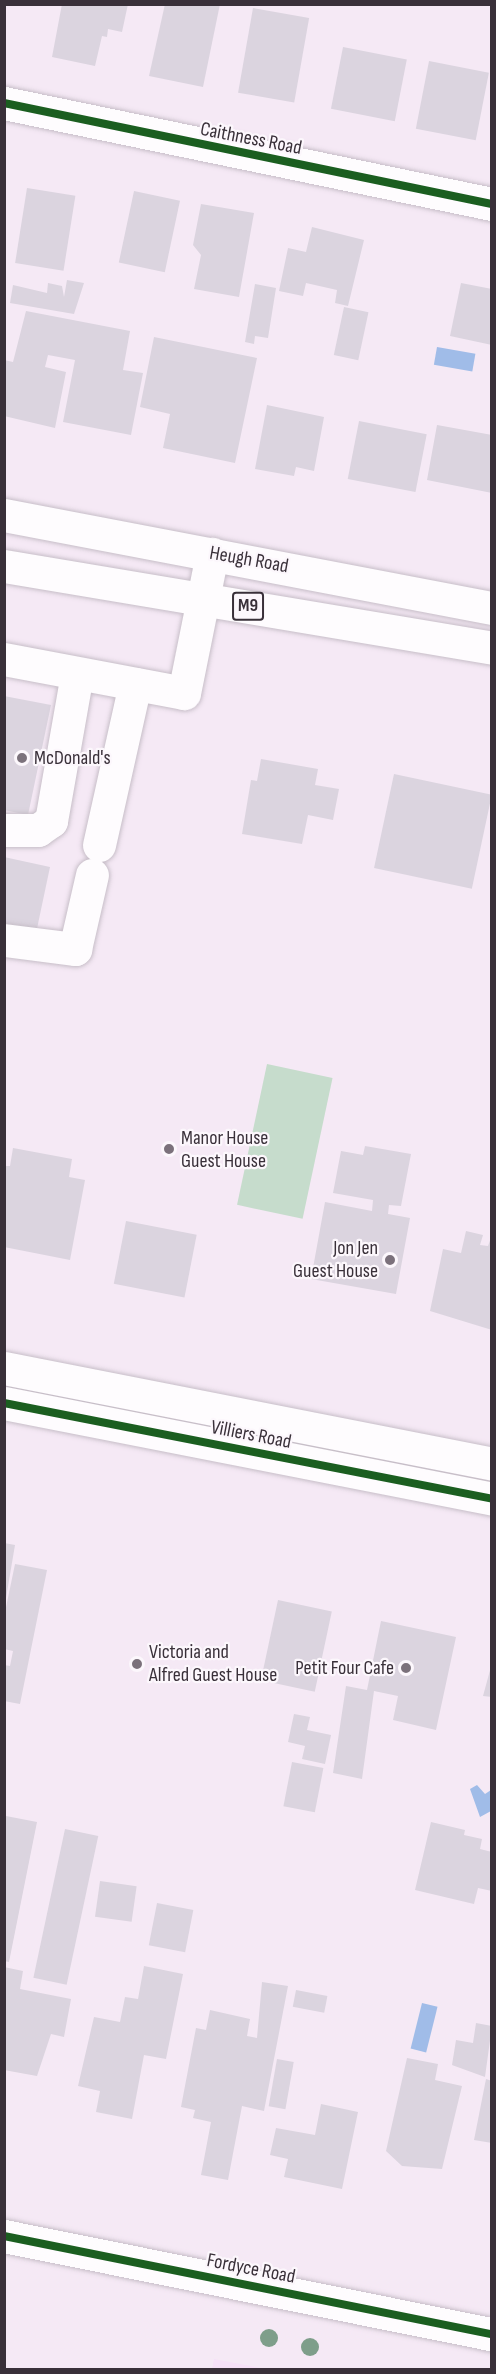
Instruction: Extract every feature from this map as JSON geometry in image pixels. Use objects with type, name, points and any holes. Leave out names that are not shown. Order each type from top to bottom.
[{"type":"street","name":"Caithness Road","points":[[4,103],[492,204]]},
{"type":"street","name":"Heugh Road","points":[[4,515],[492,608]]},
{"type":"street","points":[[4,659],[184,693],[212,554]]},
{"type":"street","name":"M9","points":[[4,566],[492,648]]},
{"type":"street","points":[[4,830],[38,830],[51,821],[77,674]]},
{"type":"street","points":[[4,940],[75,949],[135,684]]},
{"type":"street","name":"Villiers Road","points":[[4,1368],[492,1464]]},
{"type":"street","name":"Villiers Road","points":[[4,1403],[492,1499]]},
{"type":"street","name":"Fordyce Road","points":[[4,2236],[492,2334]]},
{"type":"shaded area","points":[[214,2359],[266,2369],[212,2369]]},
{"type":"green space","points":[[267,1064],[333,1078],[303,1219],[237,1205]]},
{"type":"water","points":[[437,347],[475,354],[472,371],[434,365]]},
{"type":"water","points":[[477,1785],[485,1794],[491,1790],[491,1811],[480,1817],[470,1789]]},
{"type":"water","points":[[422,2003],[438,2007],[426,2052],[411,2049]]},
{"type":"building","points":[[62,4],[128,4],[122,32],[108,29],[107,37],[102,36],[95,66],[52,57]]},
{"type":"building","points":[[165,4],[220,4],[203,87],[149,76]]},
{"type":"building","points":[[253,8],[309,18],[294,103],[238,93]]},
{"type":"building","points":[[343,47],[407,59],[395,121],[331,109]]},
{"type":"building","points":[[429,61],[489,73],[476,140],[416,129]]},
{"type":"building","points":[[27,188],[75,196],[64,271],[15,263]]},
{"type":"building","points":[[134,191],[180,201],[165,272],[119,262]]},
{"type":"building","points":[[201,204],[254,213],[239,297],[194,289],[201,255],[193,245]]},
{"type":"building","points":[[312,227],[364,240],[348,306],[335,303],[337,290],[306,283],[303,296],[279,291],[288,248],[306,252]]},
{"type":"building","points":[[67,280],[84,283],[74,314],[10,303],[13,285],[47,293],[48,283],[62,286],[64,297]]},
{"type":"building","points":[[461,283],[492,289],[492,345],[450,336]]},
{"type":"building","points":[[255,284],[276,288],[268,338],[255,336],[254,344],[245,342]]},
{"type":"building","points":[[344,307],[368,312],[358,360],[334,355]]},
{"type":"building","points":[[26,311],[130,331],[123,370],[143,373],[131,435],[63,422],[75,360],[48,355],[45,367],[66,372],[55,428],[4,416],[4,360],[13,362]]},
{"type":"building","points":[[154,337],[257,358],[235,463],[163,448],[170,414],[140,407]]},
{"type":"building","points":[[267,405],[324,417],[314,471],[296,467],[294,476],[255,469]]},
{"type":"building","points":[[359,421],[427,434],[415,492],[348,479]]},
{"type":"building","points":[[437,425],[492,435],[492,493],[427,480]]},
{"type":"building","name":"McDonald's","points":[[4,696],[51,705],[28,815],[4,810]]},
{"type":"building","points":[[261,759],[318,769],[315,785],[339,789],[333,820],[308,815],[302,844],[242,834],[251,780],[257,781]]},
{"type":"building","points":[[394,774],[492,795],[472,889],[374,868]]},
{"type":"building","points":[[4,857],[50,867],[35,938],[4,931]]},
{"type":"building","points":[[365,1146],[411,1154],[401,1206],[389,1205],[388,1214],[410,1218],[396,1294],[311,1279],[325,1202],[372,1211],[373,1200],[333,1193],[341,1151],[363,1155]]},
{"type":"building","points":[[13,1148],[72,1159],[69,1177],[85,1180],[70,1260],[4,1247],[4,1166],[10,1166]]},
{"type":"building","points":[[126,1221],[197,1235],[184,1298],[114,1284]]},
{"type":"building","points":[[466,1231],[483,1235],[480,1245],[488,1246],[492,1235],[492,1330],[430,1311],[443,1249],[461,1253]]},
{"type":"building","points":[[4,1543],[15,1545],[6,1598],[4,1598]]},
{"type":"building","points":[[15,1564],[47,1570],[20,1704],[4,1701],[4,1665],[10,1666],[13,1651],[4,1649],[4,1617]]},
{"type":"building","points":[[278,1600],[332,1611],[315,1692],[261,1680]]},
{"type":"building","points":[[381,1621],[456,1637],[436,1730],[393,1720],[398,1696],[374,1691],[362,1779],[333,1773],[346,1686],[367,1690]]},
{"type":"building","points":[[492,1663],[492,1697],[483,1696]]},
{"type":"building","points":[[294,1714],[310,1717],[307,1730],[331,1735],[325,1764],[302,1759],[305,1746],[288,1742]]},
{"type":"building","points":[[292,1762],[323,1768],[315,1812],[283,1806]]},
{"type":"building","points":[[6,1816],[37,1822],[9,1962],[4,1961]]},
{"type":"building","points":[[431,1822],[465,1830],[464,1835],[482,1839],[480,1849],[492,1852],[492,1891],[478,1888],[474,1904],[415,1890]]},
{"type":"building","points":[[65,1829],[98,1836],[67,1985],[33,1978]]},
{"type":"building","points":[[100,1881],[137,1886],[132,1922],[95,1917]]},
{"type":"building","points":[[157,1903],[193,1910],[185,1952],[149,1945]]},
{"type":"building","points":[[144,1966],[183,1974],[166,2059],[144,2055],[132,2119],[96,2112],[100,2091],[78,2086],[94,2017],[120,2022],[125,1997],[138,1999]]},
{"type":"building","points":[[4,1967],[23,1971],[20,1989],[71,1999],[64,2037],[51,2034],[37,2076],[4,2070]]},
{"type":"building","points":[[262,1982],[288,1986],[264,2111],[242,2106],[228,2180],[201,2175],[211,2122],[193,2118],[195,2110],[181,2107],[196,2028],[206,2030],[210,2010],[250,2019],[247,2036],[257,2038]]},
{"type":"building","points":[[296,1990],[327,1996],[324,2013],[293,2007]]},
{"type":"building","points":[[476,2023],[492,2026],[485,2077],[452,2065],[456,2040],[473,2043]]},
{"type":"building","points":[[407,2058],[438,2064],[435,2080],[462,2086],[442,2169],[402,2166],[386,2151]]},
{"type":"building","points":[[277,2059],[294,2062],[285,2109],[269,2106]]},
{"type":"building","points":[[486,2079],[492,2081],[492,2143],[474,2140]]},
{"type":"building","points":[[321,2104],[358,2112],[342,2189],[284,2177],[288,2159],[270,2155],[276,2128],[315,2135]]},
{"type":"cycle path","points":[[4,103],[492,204]]},
{"type":"cycle path","points":[[4,1403],[492,1499]]},
{"type":"cycle path","points":[[4,2236],[492,2334]]},
{"type":"place","name":"McDonald's","points":[[22,758]]},
{"type":"place","name":"Manor House Guest House","points":[[169,1149]]},
{"type":"place","name":"Jon Jen Guest House","points":[[390,1260]]},
{"type":"place","name":"Victoria and Alfred Guest House","points":[[137,1664]]},
{"type":"place","name":"Petit Four Cafe","points":[[406,1668]]}]
